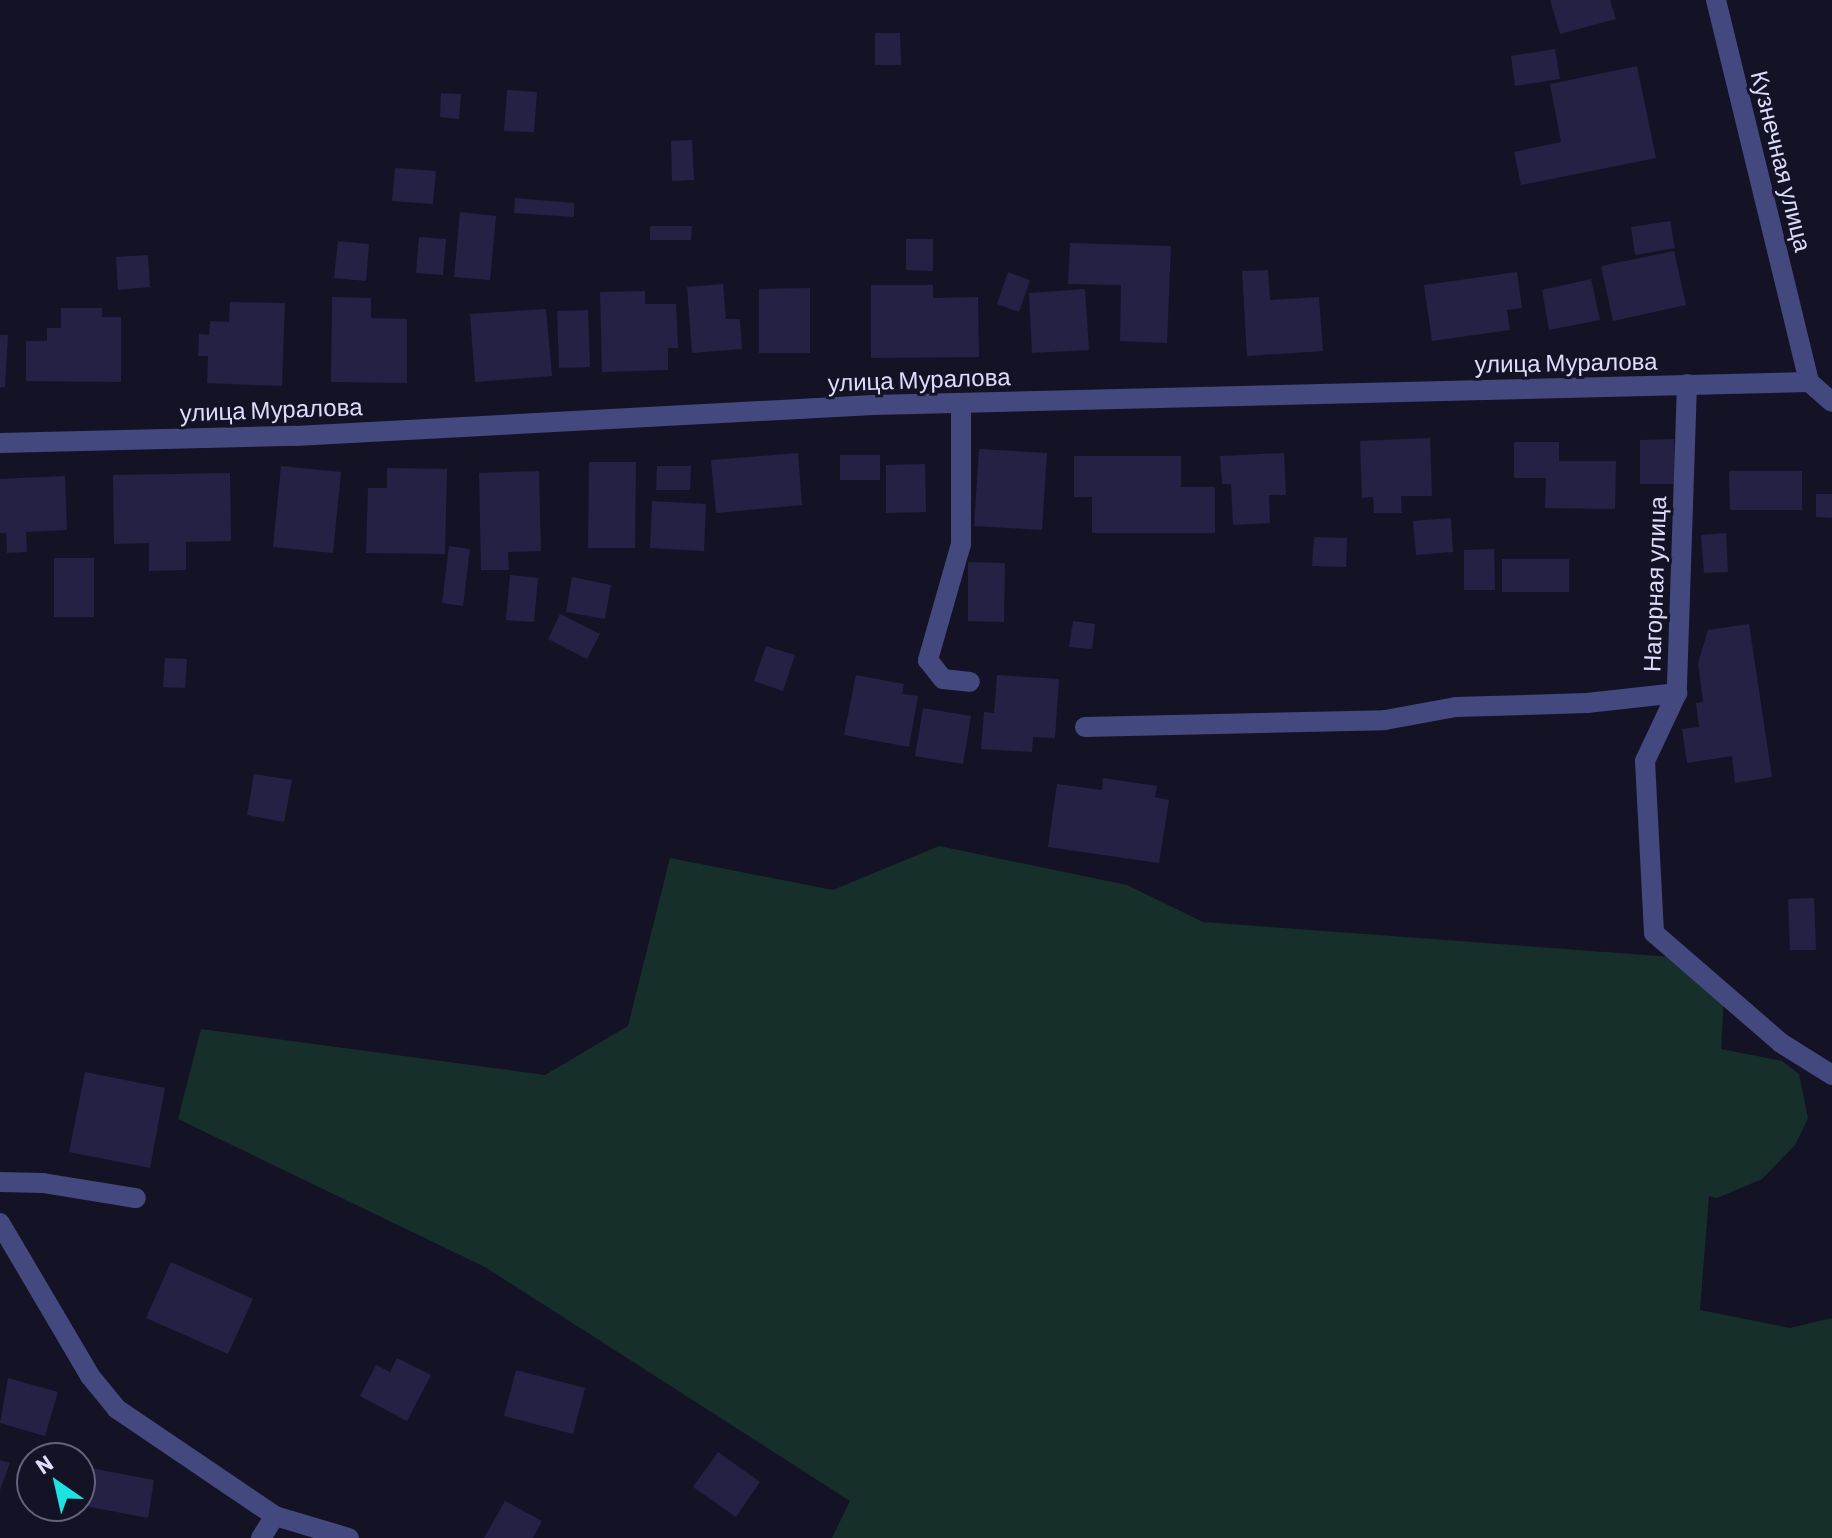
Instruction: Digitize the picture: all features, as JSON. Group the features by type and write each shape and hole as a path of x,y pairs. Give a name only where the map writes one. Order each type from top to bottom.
{"street":[{"name":"Кузнечная улица","path":"1716,0 1809,382"},
{"name":"улица Муралова","path":"0,443 295,436 961,403 1809,382"},
{"path":"1809,382 1832,402"},
{"name":"Нагорная улица","path":"1687,384 1677,693 1645,761 1654,933 1781,1043 1832,1075"},
{"path":"961,403 961,544 928,660 943,679 970,682"},
{"path":"1085,727 1385,720 1456,707 1587,703 1677,693"},
{"path":"0,1182 43,1183 136,1198"},
{"path":"0,1223 90,1376 117,1409 275,1516 349,1538"},
{"path":"261,1538 275,1516"}],"green space":[{"path":"939,846 1127,885 1203,922 1672,957 1724,997 1721,1049 1782,1061 1799,1074 1808,1118 1795,1145 1762,1179 1717,1198 1709,1196 1700,1310 1790,1328 1832,1318 1832,1538 832,1538 850,1501 485,1267 178,1119 201,1029 545,1075 628,1026 670,858 833,890"}],"building":[{"path":"1550,0 1610,0 1616,19 1560,34"},
{"path":"875,33 900,33 901,65 875,65"},
{"path":"1555,49 1560,79 1515,86 1511,56"},
{"path":"1637,66 1656,158 1521,185 1514,152 1561,142 1550,84"},
{"path":"507,90 537,92 534,132 504,131"},
{"path":"441,93 461,94 459,119 440,117"},
{"path":"692,140 694,180 672,181 671,141"},
{"path":"395,168 436,171 433,204 392,201"},
{"path":"515,198 574,203 574,217 514,213"},
{"path":"460,212 496,216 490,280 454,277"},
{"path":"1670,221 1675,248 1635,255 1631,227"},
{"path":"650,226 692,226 691,240 650,240"},
{"path":"419,237 446,239 443,275 416,273"},
{"path":"906,239 933,239 933,271 906,270"},
{"path":"338,241 369,244 366,281 334,278"},
{"path":"1070,243 1171,246 1167,343 1120,341 1121,285 1068,284"},
{"path":"1674,251 1686,305 1613,321 1601,266"},
{"path":"148,255 150,287 118,290 116,257"},
{"path":"1268,270 1270,300 1319,297 1323,351 1247,356 1242,271"},
{"path":"1008,272 1030,280 1019,312 997,304"},
{"path":"1517,272 1522,308 1507,310 1510,330 1432,341 1424,285"},
{"path":"1591,279 1600,320 1549,330 1542,290"},
{"path":"723,284 726,319 740,319 742,349 692,353 687,287"},
{"path":"871,285 933,285 933,298 978,297 979,357 871,358"},
{"path":"810,288 810,353 759,353 759,289"},
{"path":"1085,289 1089,350 1032,353 1029,293"},
{"path":"645,291 645,304 676,304 678,348 668,348 668,370 602,372 600,292"},
{"path":"332,297 371,298 371,318 407,319 407,383 331,382"},
{"path":"230,302 285,303 282,386 207,383 208,356 198,356 199,334 209,335 210,321 229,322"},
{"path":"61,308 102,308 102,317 121,317 121,382 26,381 26,341 47,341 47,328 61,328"},
{"path":"546,309 552,376 475,382 470,314"},
{"path":"588,310 590,367 559,368 557,311"},
{"path":"0,335 8,335 5,387 0,387"},
{"path":"1430,438 1432,496 1401,496 1402,513 1374,513 1373,497 1362,498 1360,441"},
{"path":"1674,439 1675,484 1640,484 1640,440"},
{"path":"1514,442 1559,442 1559,461 1616,461 1615,509 1545,508 1546,478 1514,478"},
{"path":"979,449 1047,453 1042,530 974,526"},
{"path":"798,453 802,505 716,513 711,460"},
{"path":"1284,453 1286,495 1269,495 1270,523 1233,525 1231,484 1222,484 1220,456"},
{"path":"840,455 880,455 880,480 840,480"},
{"path":"1074,456 1181,456 1181,487 1215,487 1215,533 1092,533 1092,497 1074,497"},
{"path":"589,462 636,462 635,548 588,548"},
{"path":"925,464 926,512 886,513 886,465"},
{"path":"281,466 341,472 333,553 273,547"},
{"path":"657,466 691,466 690,490 656,490"},
{"path":"387,468 447,469 445,554 366,553 368,488 387,488"},
{"path":"539,471 541,551 508,552 509,570 481,570 479,473"},
{"path":"1729,471 1802,471 1802,510 1730,510"},
{"path":"230,473 231,541 186,542 186,570 149,571 149,543 114,544 113,475"},
{"path":"65,476 67,530 26,532 27,552 7,553 6,533 0,533 0,479"},
{"path":"1816,494 1832,494 1832,518 1816,517"},
{"path":"652,501 706,504 704,551 650,548"},
{"path":"1451,518 1453,552 1416,555 1413,521"},
{"path":"1726,533 1728,572 1704,573 1701,535"},
{"path":"1314,537 1347,538 1346,567 1312,566"},
{"path":"449,546 470,549 463,606 442,603"},
{"path":"1494,549 1495,590 1464,590 1464,550"},
{"path":"54,558 94,558 94,617 54,617"},
{"path":"1502,559 1569,559 1569,592 1502,592"},
{"path":"968,562 1005,563 1004,622 968,621"},
{"path":"510,575 538,578 534,622 506,620"},
{"path":"572,577 611,585 605,619 566,612"},
{"path":"560,614 600,634 587,659 548,639"},
{"path":"1073,621 1095,624 1092,649 1069,647"},
{"path":"1749,624 1772,777 1735,783 1732,756 1687,763 1682,729 1699,727 1696,703 1703,702 1698,663 1708,630"},
{"path":"766,646 795,655 783,691 754,681"},
{"path":"165,658 187,659 185,688 163,687"},
{"path":"856,675 904,684 902,694 918,696 909,747 844,735"},
{"path":"997,675 1059,679 1055,738 1033,737 1032,752 981,749 984,712 994,713"},
{"path":"923,708 971,716 963,764 915,756"},
{"path":"254,774 292,780 284,822 247,815"},
{"path":"1103,778 1157,786 1155,797 1169,800 1159,863 1048,847 1057,784 1102,790"},
{"path":"1814,898 1816,950 1790,950 1788,899"},
{"path":"85,1072 165,1088 150,1168 69,1152"},
{"path":"171,1262 253,1299 228,1354 146,1318"},
{"path":"397,1358 431,1375 407,1421 360,1396 376,1365 390,1372"},
{"path":"516,1370 585,1388 573,1434 504,1416"},
{"path":"8,1378 58,1392 45,1436 0,1423"},
{"path":"718,1452 760,1482 736,1517 693,1487"},
{"path":"0,1460 10,1463 0,1490"},
{"path":"96,1469 154,1480 148,1518 96,1508"},
{"path":"505,1501 542,1521 533,1538 484,1538"}]}
